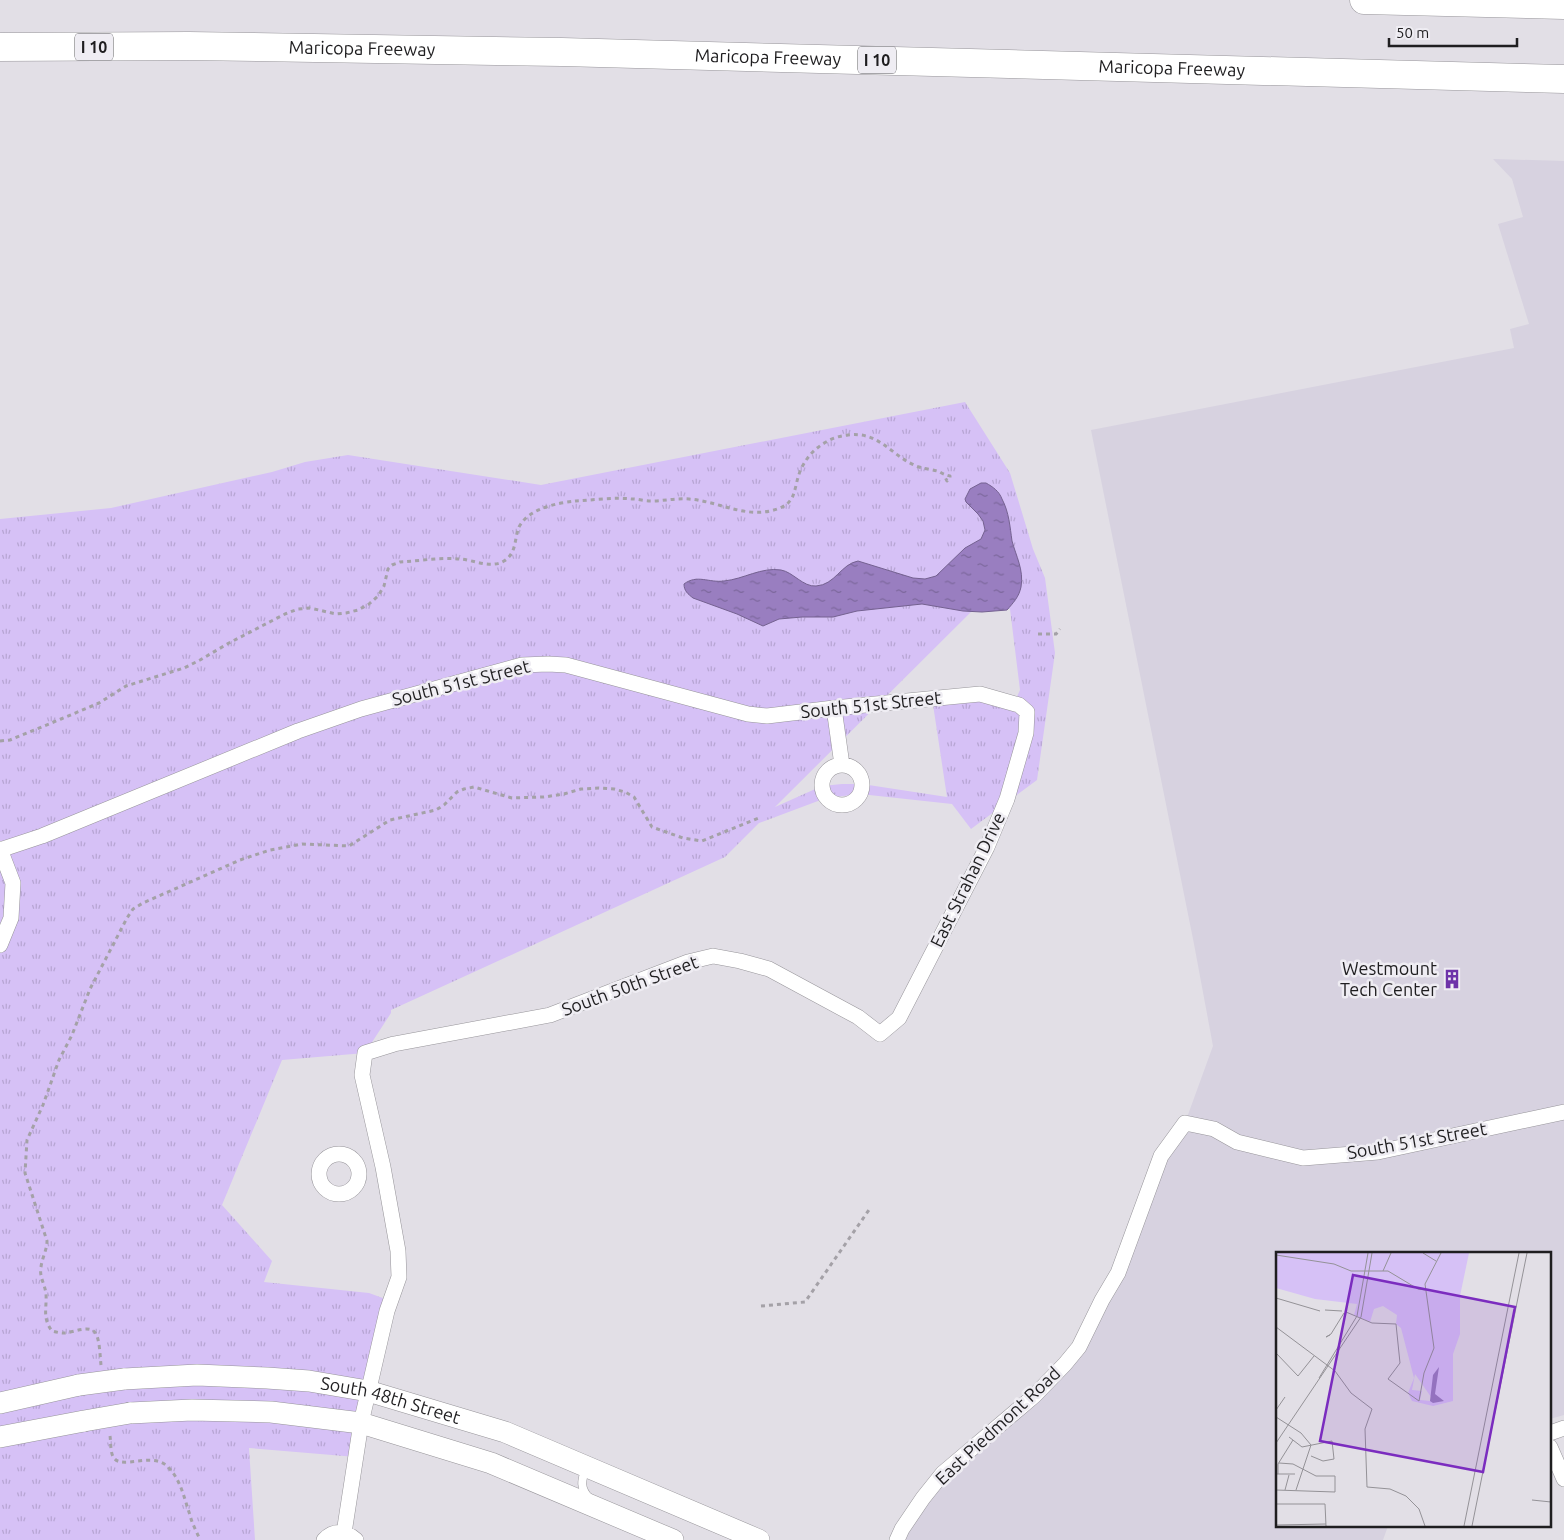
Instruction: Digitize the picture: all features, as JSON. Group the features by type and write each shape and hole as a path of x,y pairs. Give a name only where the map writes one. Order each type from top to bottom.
{"highway":[{"path":"1364,0 1564,5"},
{"name":"Maricopa Freeway","path":"0,47 189,46 562,52 1564,79"}],"main road":[{"name":"South 48th Street","path":"0,1403 80,1385 124,1379 197,1375 309,1381 368,1391 505,1432 759,1540"},
{"name":"South 48th Street","path":"0,1437 130,1413 192,1410 271,1412 361,1423 491,1463 673,1540"}],"street":[{"name":"South 51st Street","path":"0,850 42,836 298,731 361,708 522,665 566,665 748,714 767,716 980,694 1019,705 1027,712"},
{"path":"834,708 842,765"},
{"name":"East Strahan Drive","path":"880,1034 899,1018 987,847 1007,799 1026,733 1027,712"},
{"path":"0,850 13,883 11,918 0,945"},
{"name":"South 50th Street","path":"383,1167 362,1075 365,1053 394,1044 550,1015 688,962 713,956 769,969 858,1017 880,1034"},
{"name":"South 51st Street","path":"1185,1123 1214,1129 1237,1142 1303,1158 1378,1152 1564,1112"},
{"name":"East Piedmont Road","path":"897,1540 902,1529 923,1498 943,1473 1034,1396 1065,1364 1078,1347 1118,1273 1161,1156 1185,1123"},
{"path":"324,1540 332,1534 350,1536 361,1423 387,1311 399,1276 398,1251 383,1167 359,1171"},
{"path":"1552,1432 1564,1428"},
{"path":"1552,1452 1564,1479"}],"lane":[{"path":"586,1466 582,1479 583,1492 598,1508"}],"path":[{"path":"0,741 10,740 99,703 126,686 184,668 285,614 298,609 310,608 336,614 358,610 378,596 384,586 388,569 400,562 460,559 498,564 511,555 523,521 546,507 576,501 679,499 703,501 758,513 770,511 781,508 789,502 794,495 801,470 808,457 817,447 829,440 857,434 879,441 915,466 944,475"},
{"path":"1038,634 1056,634 1060,630"},
{"path":"100,1354 97,1336 94,1331 88,1328 65,1333 58,1332 52,1330 45,1320 46,1293 40,1276 40,1268 47,1248 47,1241 25,1173 25,1148 59,1060 75,1028 90,989 120,930 133,909 159,895 240,860 270,850 302,844 349,846 390,820 425,814 436,810 457,792 474,787 512,798 544,797 581,789 614,789 634,797 652,827 692,840 702,841 761,817"},
{"path":"761,1306 805,1302 871,1207"},
{"path":"112,1446 113,1457 117,1461 159,1460 167,1466 183,1492 190,1517 200,1540"}],"shaded area":[{"path":"1493,159 1564,161 1564,1415 1552,1418 1552,1252 1276,1252 1276,1528 1387,1528 1383,1540 897,1540 923,1498 1079,1347 1161,1156 1185,1123 1213,1046 1091,430 1514,348 1510,329 1529,324 1498,224 1523,217 1512,179"}],"green space":[{"path":"965,402 1010,473 1033,549 1045,578 1055,653 1037,780 971,829 952,804 860,794 826,798 759,823 725,857 391,1010 391,1013 365,1053 282,1060 222,1205 272,1261 264,1282 369,1293 391,1301 356,1457 249,1448 255,1540 0,1540 0,519 111,508 272,472 305,462 348,455 541,485","holes":["1010,609 1020,690 1014,703 932,698 947,797 862,784 842,784 822,786 775,807 972,611"]}],"water":[{"path":"981,483 986,483 996,490 1004,504 1009,520 1012,541 1021,569 1022,581 1020,591 1016,600 1007,610 963,611 922,604 857,611 833,617 779,619 763,626 693,598 685,589 684,584 689,581 698,579 724,581 766,570 785,571 811,586 823,585 847,566 858,561 913,578 925,579 936,576 965,548 981,539 985,530 983,521 965,499 970,489"}],"place":[{"name":"Westmount Tech Center","path":"1452,979"}]}
